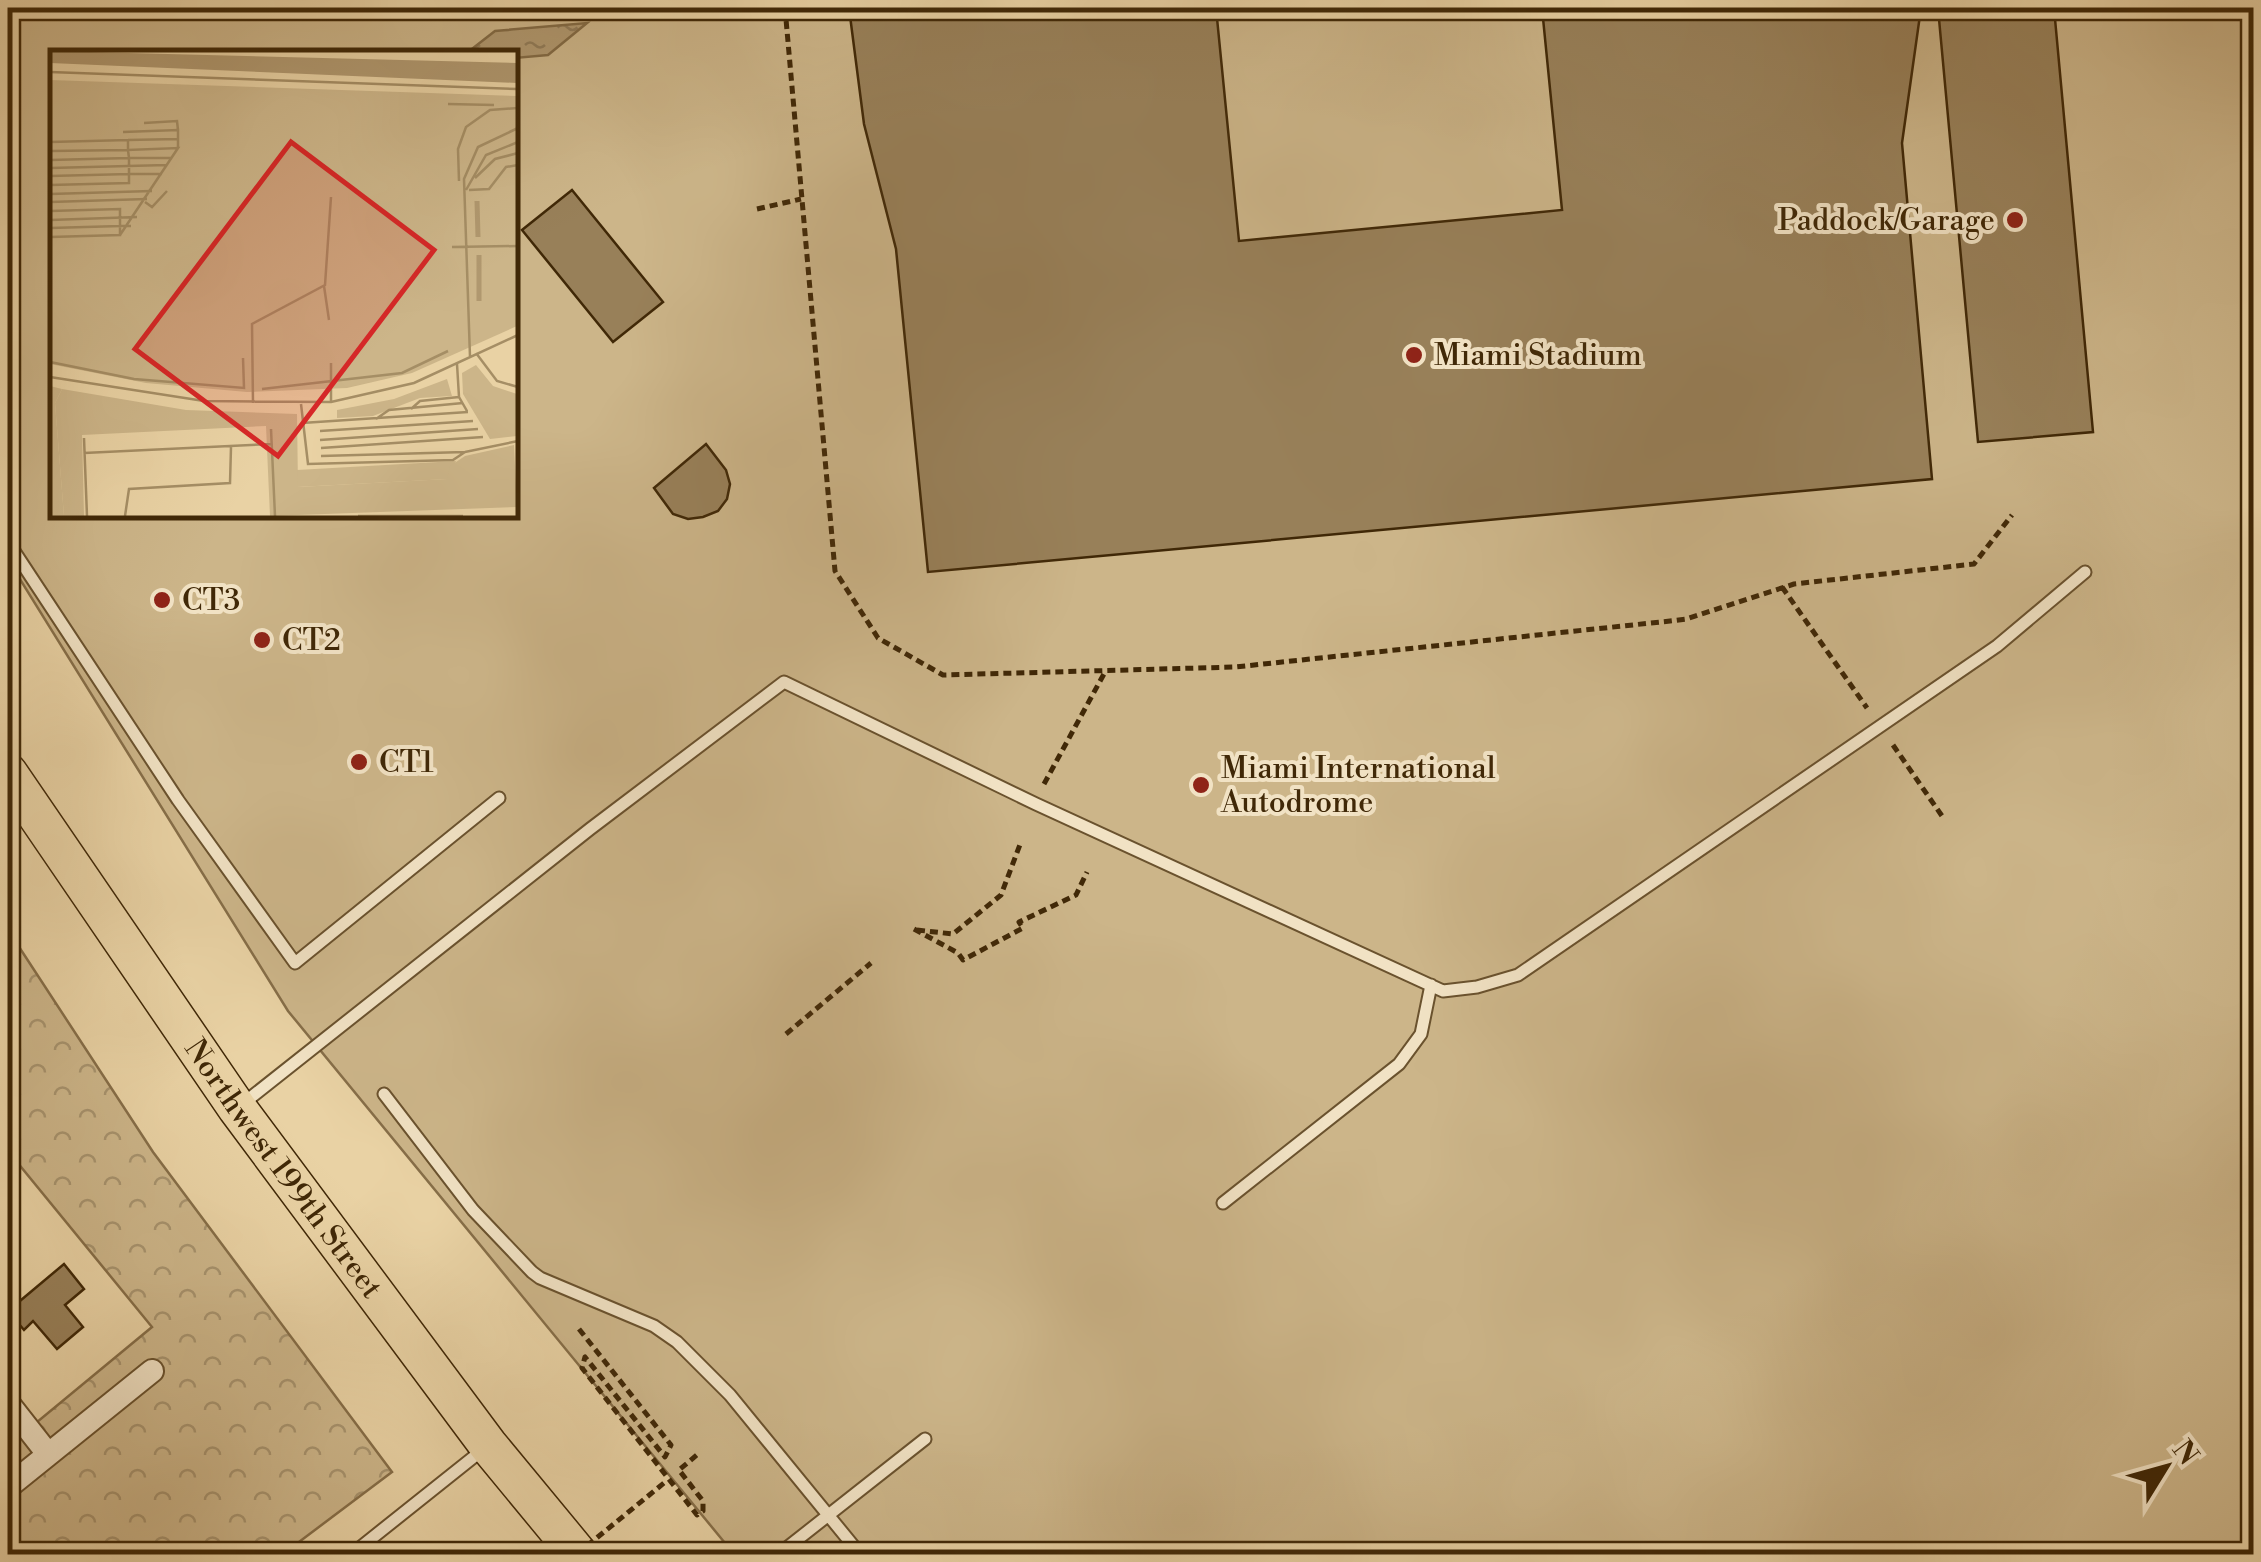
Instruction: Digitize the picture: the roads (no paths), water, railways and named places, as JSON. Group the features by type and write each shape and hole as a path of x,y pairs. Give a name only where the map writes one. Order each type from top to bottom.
{"main road":[{"name":"Northwest 199th Street","path":"8,773 236,1108 488,1445 577,1554"}],"street":[{"path":"8,1488 152,1372"},
{"path":"8,1404 48,1454"}],"lane":[{"path":"8,542 178,800 295,963 499,798"},
{"path":"236,1108 590,829 784,682 1036,804 1444,991 1477,987 1518,975 1996,646 2085,572"},
{"path":"1223,1203 1399,1064 1422,1034 1431,985"},
{"path":"384,1094 502,1244 540,1278 654,1326 678,1342 730,1396 860,1554"},
{"path":"779,1554 925,1439"},
{"path":"354,1554 488,1445"}],"water":[{"path":"587,23 548,55 518,58 518,50 471,50 495,31"}],"place":[{"name":"Paddock/Garage","path":"2015,220"},
{"name":"Miami Stadium","path":"1414,355"},
{"name":"CT3","path":"162,600"},
{"name":"CT2","path":"262,640"},
{"name":"CT1","path":"359,762"},
{"name":"Miami International Autodrome","path":"1201,785"}]}
